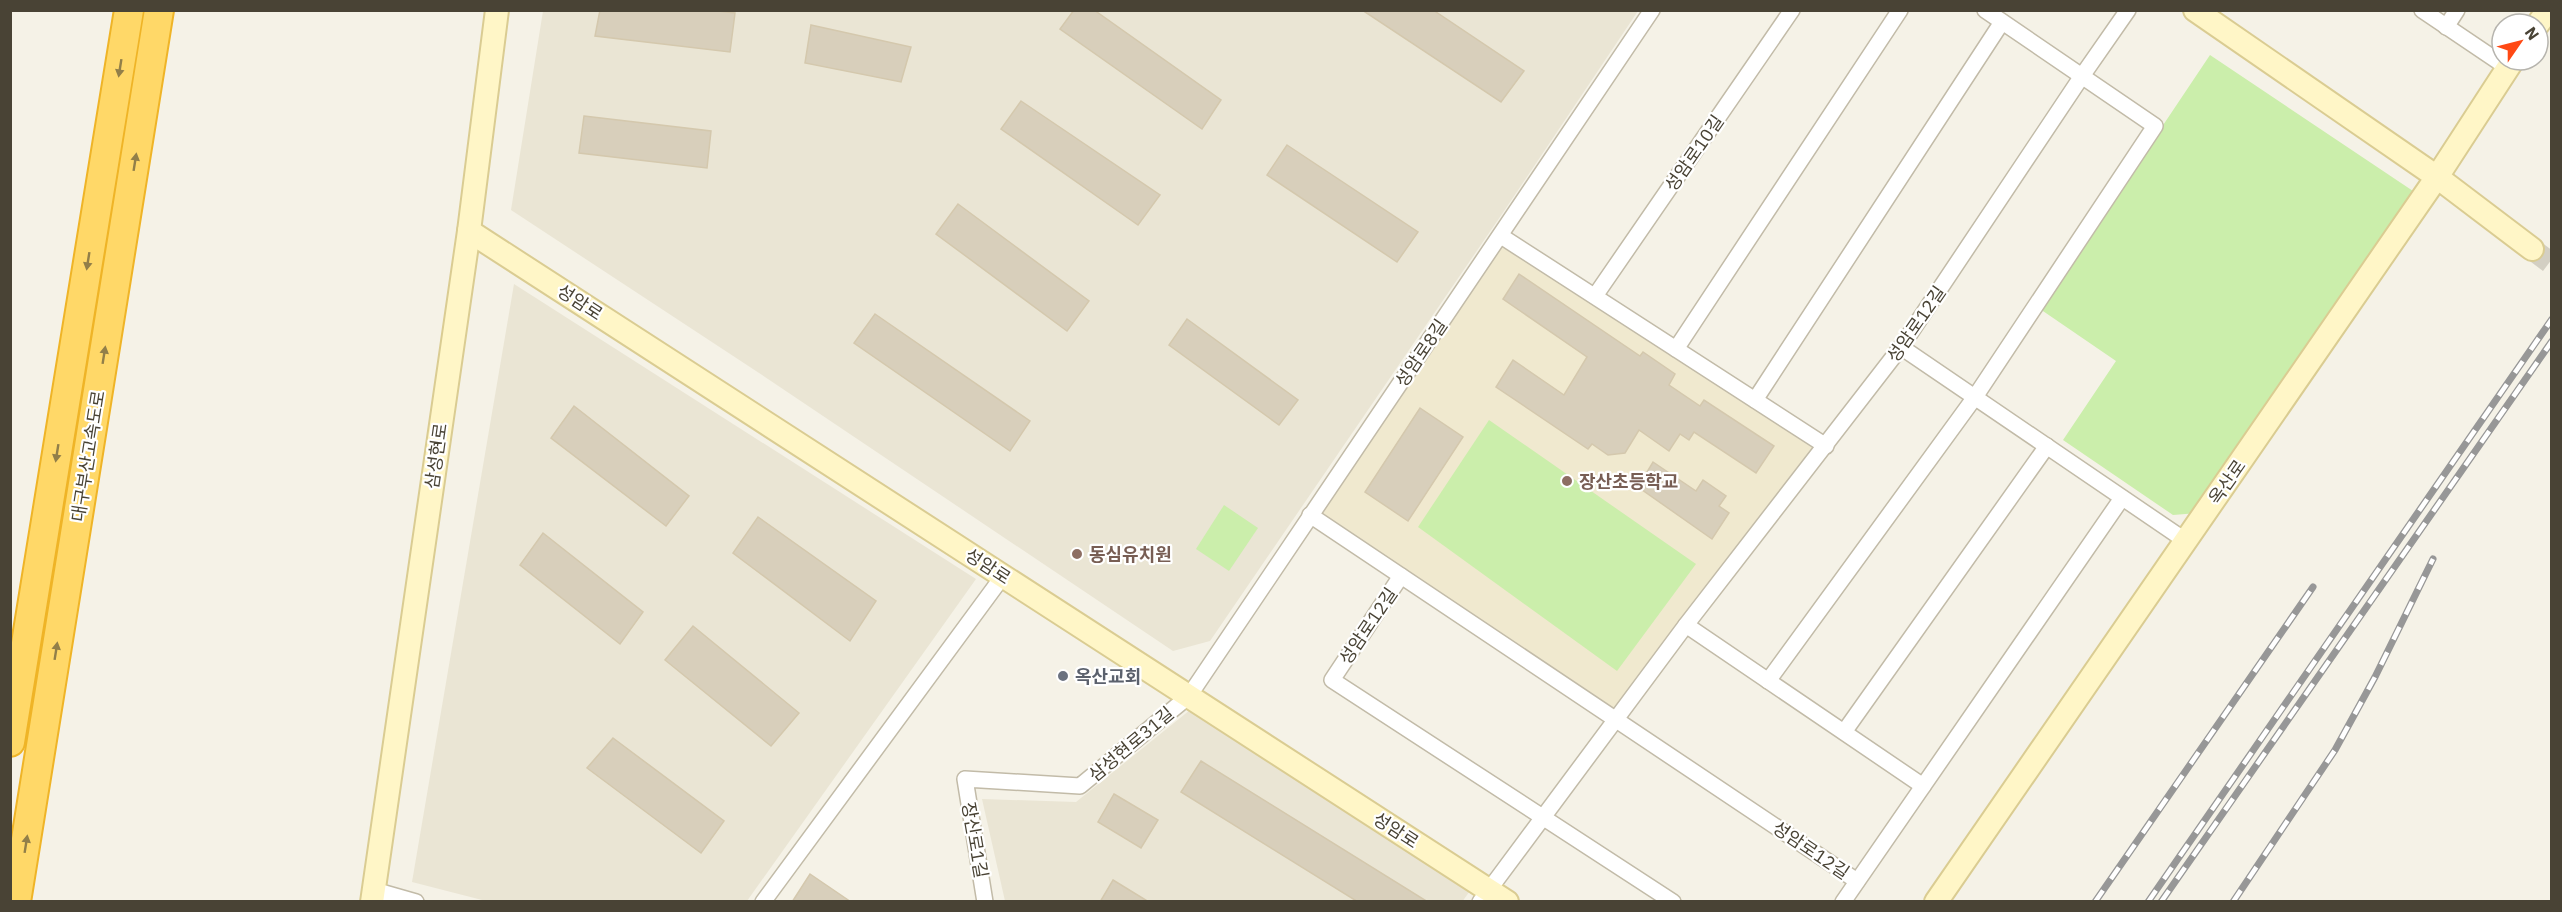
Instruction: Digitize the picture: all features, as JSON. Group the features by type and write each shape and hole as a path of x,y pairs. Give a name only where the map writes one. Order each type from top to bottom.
{"highway":[{"name":"대구부산고속도로","path":"10,742 129,10"},
{"name":"대구부산고속도로","path":"16,902 159,10"}],"street":[{"name":"삼성현로","path":"373,896 469,231 497,10"},
{"name":"성암로8길","path":"1189,696 1502,236 1652,10"},
{"name":"성암로10길","path":"1595,296 1792,10"},
{"path":"1676,349 1900,10"},
{"path":"1768,681 1975,398 2156,126 1985,10"},
{"name":"성암로12길","path":"1492,897 1542,817 1901,347 2128,10"},
{"path":"2195,10 2437,177 2532,249"},
{"path":"2422,10 2446,27 2490,52"},
{"path":"2446,27 2457,10"},
{"path":"1755,400 2002,22"},
{"name":"옥산로","path":"1936,902 2437,177 2506,72"},
{"name":"성암로","path":"469,231 1189,696 1492,897"},
{"path":"1502,236 1826,446"},
{"path":"1901,347 2186,541"},
{"path":"1844,732 2047,446"},
{"path":"1843,902 2122,498"},
{"path":"1310,515 1401,576"},
{"path":"763,902 1003,576"},
{"name":"성암로12길","path":"1673,902 1332,680 1401,576 1857,881"},
{"path":"1686,626 1923,786"},
{"name":"삼성현로31길","path":"964,779 1080,786 1189,696"},
{"name":"장산로1길","path":"964,779 985,902"},
{"path":"373,896 416,902"}],"shaded area":[{"path":"543,11 1638,11 1210,641 1173,651 756,371 511,210"},
{"name":"장산초등학교","path":"1501,236 1826,446 1615,719 1310,515"},
{"path":"514,284 976,579 747,901 486,901 412,882"},
{"path":"1190,710 1472,888 1462,902 1005,901 982,799 1076,802"}],"green space":[{"path":"2210,55 2413,191 2198,513 2173,515 2063,440 2116,361 2040,309"},
{"path":"1489,420 1696,564 1617,671 1418,527"},
{"path":"1224,505 1258,528 1229,571 1196,549"}],"building":[{"path":"600,10 710,10 735,13 730,52 595,36"},
{"path":"1074,10 1094,10 1221,100 1202,129 1060,29"},
{"path":"1362,10 1433,10 1524,71 1501,102"},
{"path":"811,25 911,47 901,82 805,63"},
{"path":"1021,101 1160,195 1138,225 1001,129"},
{"path":"584,116 711,131 707,168 579,153"},
{"path":"1287,145 1418,232 1397,262 1267,175"},
{"path":"958,204 1089,301 1067,331 936,234"},
{"path":"1519,274 1640,356 1643,352 1675,374 1669,385 1700,406 1704,400 1774,446 1756,473 1694,432 1689,440 1680,434 1669,451 1639,430 1625,453 1608,455 1592,444 1588,449 1496,387 1513,360 1564,395 1587,357 1503,299"},
{"path":"875,314 1030,421 1010,451 854,343"},
{"path":"1187,319 1298,400 1279,425 1169,345"},
{"path":"574,406 689,496 666,526 551,438"},
{"path":"1420,408 1463,437 1408,521 1365,492"},
{"path":"1653,462 1696,491 1703,480 1726,496 1719,506 1729,513 1712,539 1638,487"},
{"path":"758,517 876,601 850,641 733,553"},
{"path":"543,533 643,612 620,644 520,565"},
{"path":"693,626 799,713 771,746 665,660"},
{"path":"613,738 724,821 701,853 587,768"},
{"path":"1201,761 1428,902 1358,902 1181,792"},
{"path":"1114,794 1158,820 1141,848 1098,822"},
{"path":"810,874 851,902 792,902"},
{"path":"1113,880 1149,902 1100,902"}],"tunnel":[{"path":"2532,249 2552,264"}],"railway":[{"path":"2148,902 2552,319"},
{"path":"2161,902 2552,341"},
{"path":"2233,902 2335,750 2375,677 2433,559"},
{"path":"2095,902 2313,587"}],"place":[{"name":"장산초등학교","path":"1567,481"},
{"name":"동심유치원","path":"1077,554"},
{"name":"옥산교회","path":"1063,676"}]}
